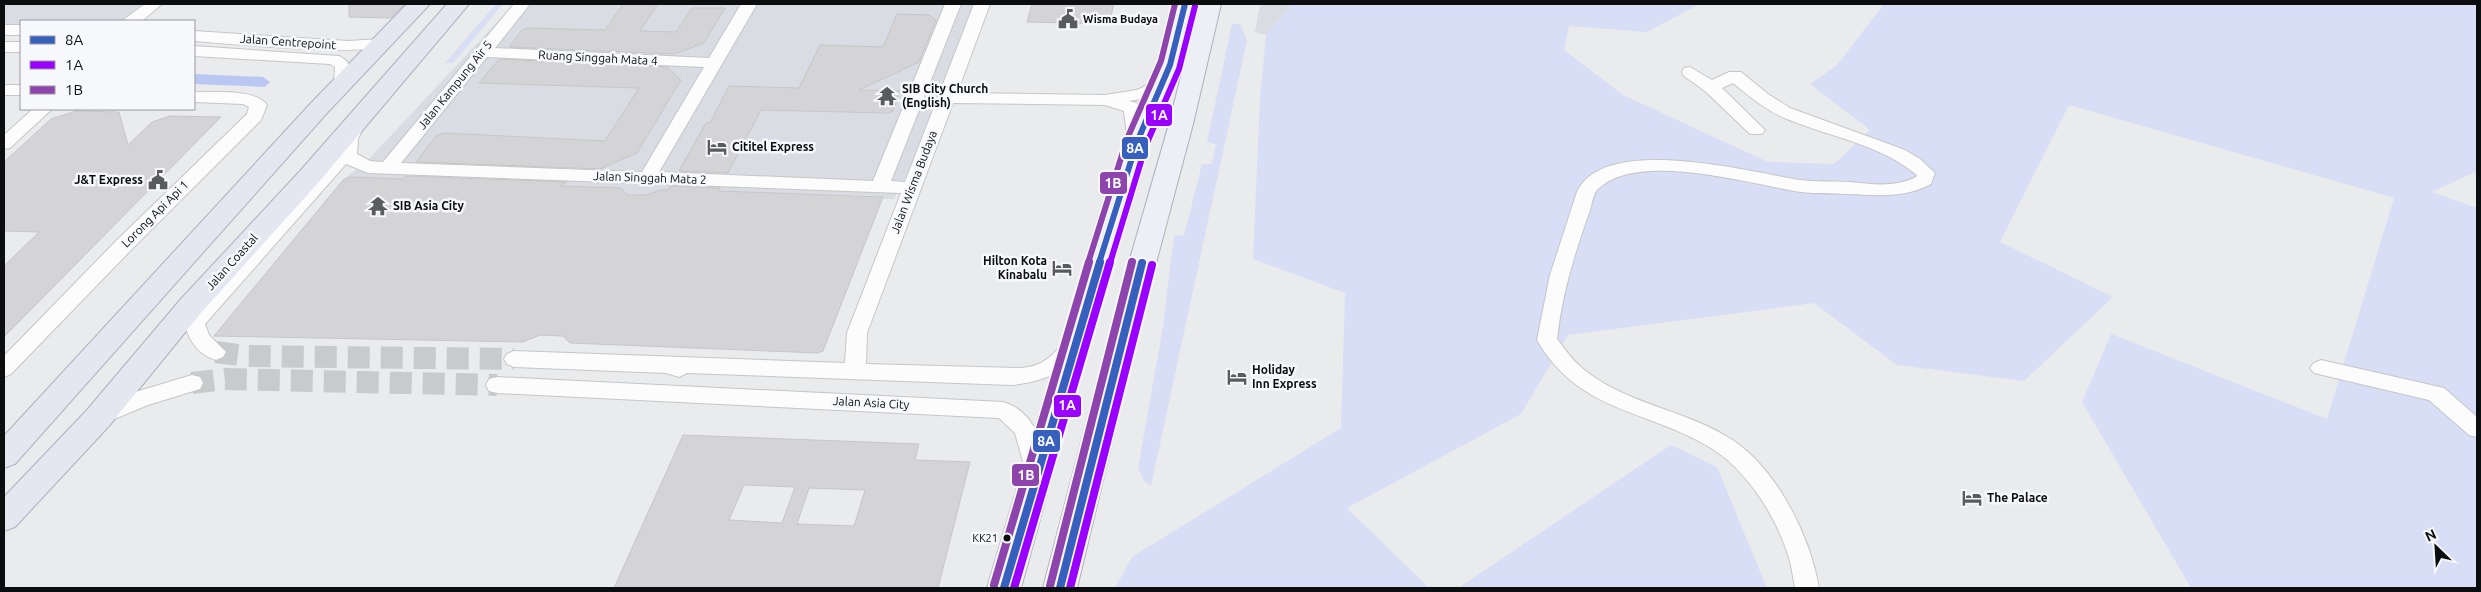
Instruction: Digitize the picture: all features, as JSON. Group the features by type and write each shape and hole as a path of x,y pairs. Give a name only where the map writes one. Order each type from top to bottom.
{"highway":[{"path":"4,456 342,85 419,4"},
{"name":"Jalan Coastal","path":"4,518 192,315 360,116 458,4"},
{"path":"4,536 52,478 76,442"}],"main road":[{"path":"1004,588 1037,480 1074,345 1137,142 1160,84 1170,65 1185,4"},
{"path":"1060,588 1210,4"}],"street":[{"path":"132,20 142,15 154,4"},
{"name":"Jalan Kampung Air 5","path":"388,167 522,4"},
{"path":"647,178 749,4"},
{"path":"880,187 953,4"},
{"name":"Jalan Wisma Budaya","path":"855,371 857,333 982,4"},
{"path":"4,30 20,30"},
{"path":"195,58 237,49 240,43 198,36"},
{"name":"Jalan Centrepoint","path":"198,36 348,46 381,44"},
{"path":"4,47 20,47"},
{"name":"Jalan Centrepoint","path":"195,51 333,59 343,64 345,68 342,85"},
{"name":"Ruang Singgah Mata 4","path":"482,52 714,63"},
{"path":"1690,72 1711,87 1756,130"},
{"path":"1711,87 1735,76 1771,104 1791,115 1905,157 1926,173 1924,180 1914,187 1890,191 1803,186 1745,175 1657,164 1631,166 1608,173 1589,187 1550,305 1546,340 1574,374 1611,397 1720,443 1744,463 1762,483 1785,520 1801,559 1807,588"},
{"path":"946,98 1105,100 1142,94 1160,84"},
{"path":"4,90 20,90"},
{"name":"Lorong Api Api 1","path":"4,368 122,246 255,116 258,105 247,100 195,97"},
{"path":"1105,100 1131,107 1134,115 1137,142"},
{"path":"4,144 42,110"},
{"path":"26,124 36,122 50,110"},
{"path":"216,352 204,344 192,315 348,152 349,139 360,116"},
{"name":"Jalan Singgah Mata 2","path":"348,152 354,162 368,167 912,188"},
{"name":"Jalan Wisma Budaya","path":"817,370 839,355 857,333"},
{"path":"514,359 1011,377 1023,376 1055,366 1074,345"},
{"path":"564,388 553,382 551,378 553,372 562,364 580,362"},
{"path":"657,393 677,385 684,373 667,365"},
{"path":"2321,368 2436,394 2477,429"},
{"path":"958,408 974,399 978,391 975,383 967,375"},
{"path":"1011,377 999,386 996,402 1003,410 1016,417 1027,430 1037,480"},
{"path":"98,418 140,399 192,383"},
{"name":"Jalan Asia City","path":"496,385 1003,410"}],"shaded area":[{"path":"4,4 143,4 121,20 20,20 20,25 4,24"},
{"path":"496,4 503,4 453,63 445,63"},
{"path":"514,4 975,4 921,150 894,199 882,199 880,196 660,190 647,195 627,195 620,188 351,177 343,180 369,159"},
{"path":"1260,4 1293,4 1266,35 1255,32"},
{"path":"1293,4 1700,4 1647,32 1569,26 1564,50 1623,95 1768,162 1834,164 1870,130 1810,84 1837,65 1884,4 2477,4 2477,171 2432,192 2477,208 2477,588 2191,588 2082,402 2111,334 2327,419 2394,198 2069,105 2000,242 2113,297 2024,381 1897,365 1814,303 1568,335 1521,414 1347,508 1429,588 1115,588 1132,557 1341,428 1345,293 1253,259 1260,99 1266,35"},
{"path":"1232,24 1240,24 1247,40 1151,486 1144,481 1138,468 1163,327 1174,235 1184,236 1202,164 1212,164 1216,144 1207,142"},
{"path":"1183,69 1189,69 1118,326 1051,588 1043,588 1110,326"},
{"path":"1671,445 1717,467 1767,588 1458,588"}],"water":[{"path":"195,74 263,77 270,82 265,87 195,84"}],"building":[{"path":"349,4 405,4 391,18 349,17"},
{"path":"623,4 658,4 640,31 676,32 692,8 725,8 704,43 674,54 509,47 522,30 527,28 605,30"},
{"name":"Wisma Budaya","path":"1032,4 1114,4 1109,24 1027,22"},
{"path":"897,14 929,15 936,20 919,62 859,90 900,91 893,111 888,113 761,110 728,173 679,171 706,123 710,123 729,86 799,88 820,45 883,47"},
{"path":"499,59 667,67 681,80 637,153 600,169 416,162 436,136 443,133 605,141 639,88 479,83"},
{"path":"76,111 119,112 128,145 152,122 170,116 221,117 4,337 4,266 39,232 4,231 4,162 51,119"},
{"path":"405,176 567,182 560,186 621,188 627,195 647,195 660,190 668,190 670,186 720,188 719,191 883,197 823,351 818,353 570,343 563,336 540,335 523,342 214,336 343,180 351,177 403,179"},
{"path":"683,435 919,444 915,460 970,462 938,588 614,588","holes":["744,485 795,487 782,523 729,520","809,488 865,490 854,526 797,524"]}],"tunnel":[{"path":"216,352 246,356 514,359"},
{"path":"192,383 225,379 497,385"}],"transit line":[{"name":"1B","path":"994,585 1067,332 1127,139 1161,61 1175,4"},
{"name":"8A","path":"1004,588 1077,335 1137,142 1170,65 1185,4"},
{"name":"1A","path":"1014,588 1146,145 1179,69 1195,6"},
{"name":"1B","path":"1050,586 1132,261"},
{"name":"8A","path":"1060,588 1142,263"},
{"name":"1A","path":"1070,588 1152,265"}],"place":[{"name":"Wisma Budaya","path":"1068,19"},
{"name":"SIB City Church (English)","path":"887,96"},
{"name":"Cititel Express","path":"717,147"},
{"name":"J&T Express","path":"158,180"},
{"name":"SIB Asia City","path":"378,206"},
{"name":"Hilton Kota Kinabalu","path":"1062,268"},
{"name":"Holiday Inn Express","path":"1237,377"},
{"name":"The Palace","path":"1972,498"},
{"name":"KK21","path":"1007,538"}]}
